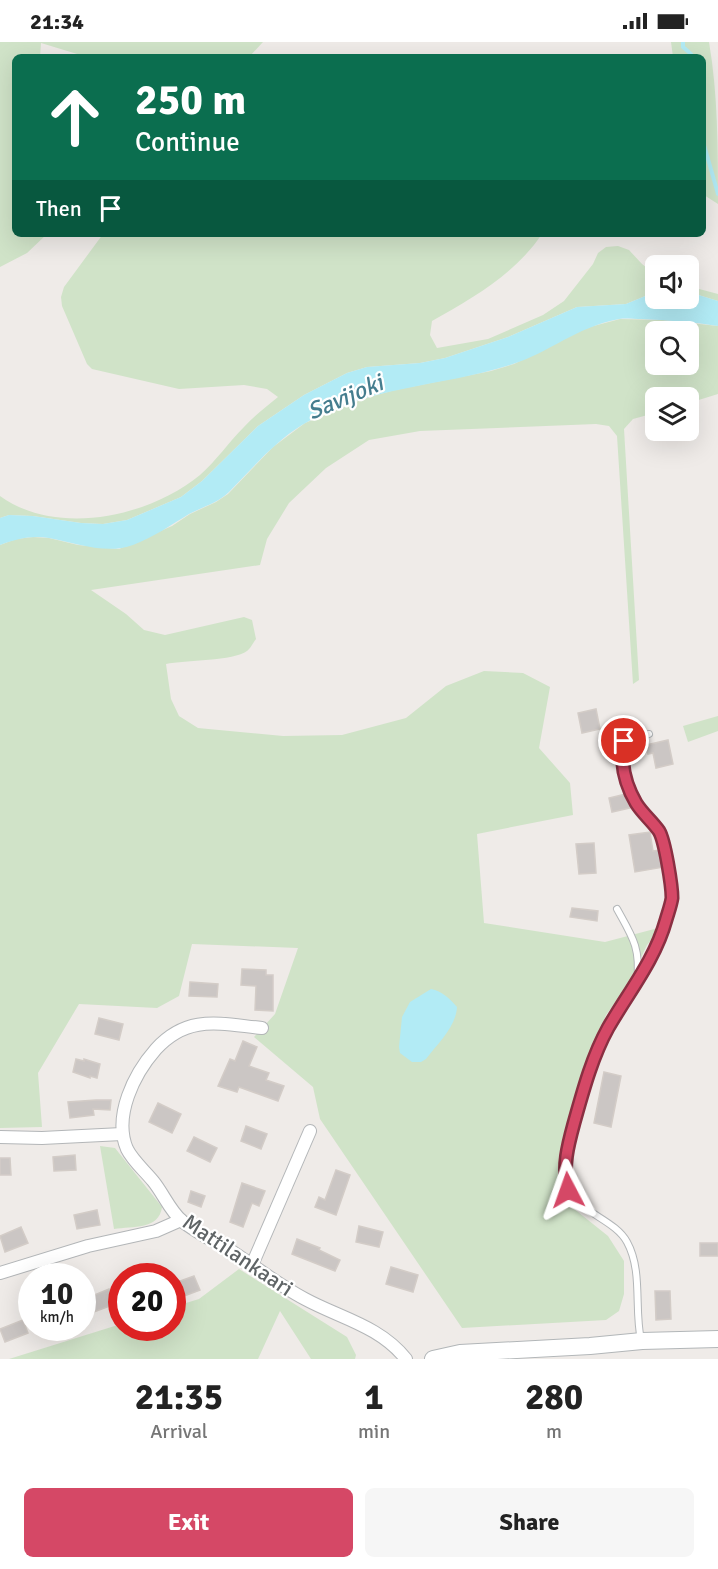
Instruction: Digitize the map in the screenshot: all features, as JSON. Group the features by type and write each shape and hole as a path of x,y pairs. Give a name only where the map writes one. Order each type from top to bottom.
{"street":[{"path":"0,1137 42,1138 122,1134 123,1114 143,1065 159,1047 178,1032 194,1024 210,1023 262,1028"},
{"path":"252,1265 310,1131"},
{"name":"Mattilankaari","path":"122,1134 128,1151 181,1220 291,1292 367,1326 390,1342 406,1359"},
{"path":"0,1273 88,1246 156,1231 181,1220"},
{"path":"433,1359 460,1353 590,1353 642,1341 718,1339"}],"lane":[{"path":"642,1341 639,1330 634,1260 628,1244 622,1234 576,1200 568,1190 565,1167 569,1141 583,1089 602,1041 637,984 666,922 672,898 660,833 636,802 623,770 624,741 648,734"},
{"path":"617,909 635,941 638,953 637,984"}],"green space":[{"path":"0,42 263,42 252,54 77,54 41,43 40,54 12,54 12,237 44,237 27,253 0,267"},
{"path":"671,42 709,42 716,102 718,204 706,196 706,54 673,54"},
{"path":"101,237 540,237 519,261 492,284 432,321 430,335 437,348 488,339 543,315 564,301 593,264 598,253 606,247 618,246 629,250 645,266 645,296 626,304 577,307 508,337 445,358 420,363 367,367 347,373 304,395 258,426 202,481 181,497 127,520 103,524 33,516 9,515 0,518 0,496 23,509 48,516 75,518 102,517 155,502 179,490 200,475 248,423 278,397 267,389 244,385 179,389 92,369 87,364 62,306 61,297 64,287"},
{"path":"699,289 718,294 718,301 699,295"},
{"path":"620,319 663,320 672,321 645,321 645,375 699,375 699,324 718,326 718,394 699,400 699,387 645,387 645,416 633,419 624,429 639,680 633,684 617,436 609,426 596,424 420,431 369,440 326,468 289,503 267,539 260,565 91,590 126,614 144,630 165,635 244,617 252,620 256,639 247,651 232,657 166,664 171,699 179,716 198,728 283,736 342,735 406,718 446,686 484,671 523,673 550,687 539,748 570,783 573,815 477,834 484,923 605,942 662,927 647,945 628,985 606,1015 565,1129 559,1173 568,1204 608,1236 624,1261 624,1294 619,1311 606,1320 462,1328 320,1119 313,1087 254,1037 275,1014 298,948 192,944 179,996 157,1008 79,1004 38,1073 42,1127 0,1128 0,545 16,539 33,537 119,549 172,526 228,494 273,447 305,423 366,398 514,364 586,328"},
{"path":"718,716 718,731 688,742 683,726"},
{"path":"100,1146 115,1148 162,1207 156,1220 144,1225 114,1229"},
{"path":"239,1269 347,1337 356,1355 355,1359 311,1359 280,1311 258,1359 9,1359 67,1341 96,1341 96,1332 108,1328 108,1341 186,1341 186,1303 199,1299"}],"water":[{"name":"Savijoki","path":"699,295 718,301 718,326 699,323 699,321 619,319 589,328 510,365 352,402 326,412 291,432 220,499 133,545 112,549 30,537 0,545 0,518 9,515 103,524 127,520 181,497 202,481 258,426 304,395 347,373 367,367 420,363 445,358 508,337 577,307 626,304 645,296 645,309 699,309"},
{"path":"431,989 442,993 452,1001 457,1007 456,1014 446,1035 426,1059 421,1062 412,1062 400,1053 402,1017 410,1002"}],"building":[{"path":"596,709 600,729 582,733 578,713"},
{"path":"668,740 673,764 656,768 653,753 648,754 646,745"},
{"path":"626,794 630,808 612,812 609,798"},
{"path":"650,832 653,851 660,850 664,867 635,872 629,835"},
{"path":"594,843 596,873 579,874 576,844"},
{"path":"572,908 598,911 597,921 570,917"},
{"path":"242,969 266,970 266,975 273,975 273,1011 255,1010 256,986 241,985"},
{"path":"190,982 218,984 217,997 189,996"},
{"path":"99,1018 123,1024 119,1040 95,1034"},
{"path":"243,1041 257,1047 249,1066 269,1073 266,1080 284,1086 278,1101 239,1087 237,1092 218,1086 230,1059 235,1061"},
{"path":"76,1059 100,1064 97,1078 73,1072"},
{"path":"604,1072 621,1076 611,1127 594,1123"},
{"path":"111,1100 110,1110 93,1109 94,1115 70,1118 68,1102"},
{"path":"158,1103 181,1114 172,1133 149,1122"},
{"path":"246,1126 267,1134 261,1149 241,1141"},
{"path":"194,1137 217,1148 210,1162 187,1151"},
{"path":"75,1155 76,1170 54,1171 53,1157"},
{"path":"0,1158 10,1158 11,1175 0,1175"},
{"path":"336,1170 350,1175 336,1215 315,1207 319,1197 325,1200"},
{"path":"242,1183 265,1191 259,1206 252,1203 243,1227 230,1222"},
{"path":"191,1191 205,1196 201,1207 188,1202"},
{"path":"97,1210 100,1225 77,1229 74,1215"},
{"path":"359,1226 383,1232 379,1247 356,1242"},
{"path":"21,1227 28,1243 5,1252 0,1236"},
{"path":"297,1239 320,1248 319,1250 340,1260 335,1271 292,1254"},
{"path":"700,1243 718,1243 718,1256 700,1256"},
{"path":"391,1267 418,1275 413,1292 386,1284"},
{"path":"194,1276 200,1290 186,1295 186,1279"},
{"path":"108,1289 108,1307 96,1311 96,1294"},
{"path":"655,1291 670,1291 671,1319 656,1320"},
{"path":"18,1322 18,1337 5,1342 0,1329"}],"waterway":[{"path":"683,42 683,47 691,54"},
{"path":"706,152 718,194"}],"route":[{"path":"568,1190 565,1167 569,1141 583,1089 607,1029 637,984 651,957 666,922 672,898 660,833 636,802 623,770 624,741"}]}
